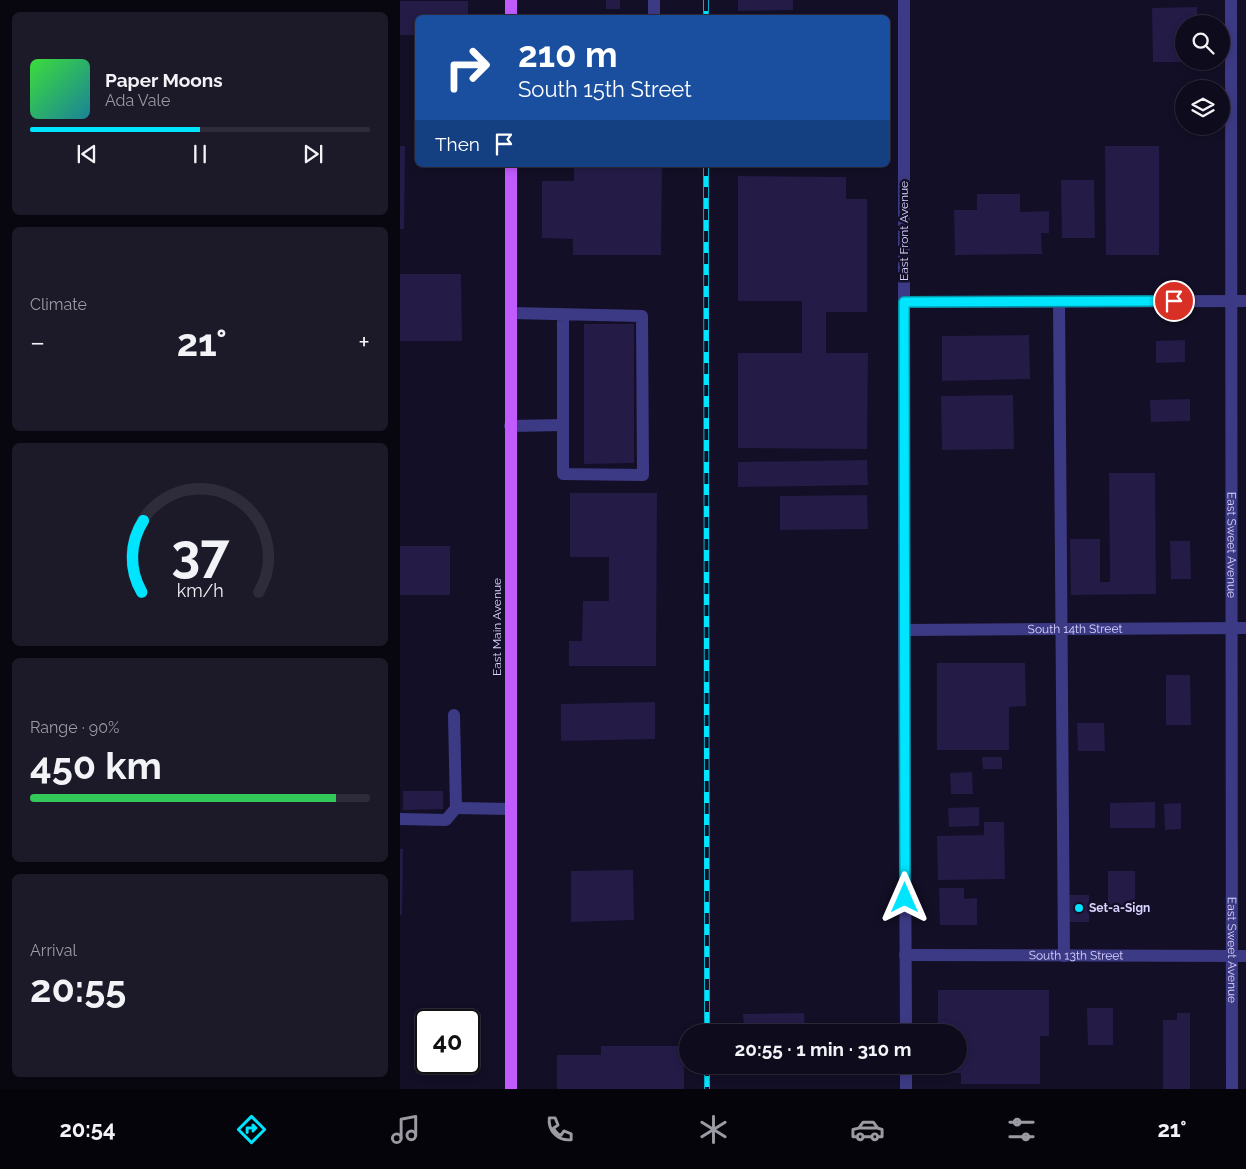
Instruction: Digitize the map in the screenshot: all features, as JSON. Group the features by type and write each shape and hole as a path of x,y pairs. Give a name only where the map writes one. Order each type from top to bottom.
{"main road":[{"path":"511,0 511,15"},
{"name":"East Main Avenue","path":"511,167 511,1089"}],"street":[{"path":"654,0 654,15"},
{"name":"East Front Avenue","path":"904,0 906,1024"},
{"name":"East Sweet Avenue","path":"1231,0 1232,1089"},
{"path":"904,302 1246,301"},
{"path":"1059,302 1064,956"},
{"path":"511,313 563,314 642,316 642,474 563,474 563,314"},
{"path":"510,426 563,425"},
{"name":"South 14th Street","path":"904,630 1246,628"},
{"path":"400,819 446,820 456,808 454,715"},
{"path":"456,808 511,809"},
{"name":"South 13th Street","path":"906,955 1246,956"},
{"path":"906,1074 906,1089"}],"building":[{"path":"606,0 620,0 620,9 606,9"},
{"path":"738,0 793,0 793,10 738,11"},
{"path":"400,1 468,1 468,15 415,15 415,35 400,35"},
{"path":"1197,7 1197,15 1175,15 1175,62 1153,62 1152,8"},
{"path":"400,146 405,146 404,229 400,229"},
{"path":"1105,146 1159,146 1159,255 1106,255"},
{"path":"574,167 662,167 661,255 573,255 573,239 542,238 542,181 574,181"},
{"path":"738,176 846,177 846,199 867,199 867,312 826,312 826,353 868,353 867,449 738,448 738,353 802,353 802,301 738,301"},
{"path":"1061,180 1094,180 1095,238 1062,238"},
{"path":"977,194 1020,194 1020,212 1049,211 1049,233 1041,233 1042,254 955,255 954,210 977,210"},
{"path":"400,274 461,274 462,341 400,341"},
{"path":"584,324 634,324 634,463 584,464"},
{"path":"1029,335 1030,379 942,381 942,336"},
{"path":"1185,340 1185,362 1156,363 1156,341"},
{"path":"1013,395 1014,449 942,450 941,396"},
{"path":"1190,399 1190,421 1151,422 1150,400"},
{"path":"867,460 868,485 738,487 738,462"},
{"path":"1109,473 1155,473 1156,594 1071,595 1070,539 1100,539 1100,582 1110,582"},
{"path":"570,493 657,493 656,666 569,666 569,641 582,641 583,601 609,601 609,557 570,557"},
{"path":"867,495 868,529 780,530 780,496"},
{"path":"1170,541 1190,541 1191,579 1171,579"},
{"path":"400,546 450,546 450,595 400,595"},
{"path":"937,663 1025,663 1026,706 1009,707 1009,750 937,750"},
{"path":"1166,675 1190,675 1191,725 1166,725"},
{"path":"655,702 655,739 561,741 561,704"},
{"path":"1077,723 1104,723 1105,751 1078,751"},
{"path":"982,757 1002,757 1002,769 983,769"},
{"path":"972,772 973,794 951,794 950,773"},
{"path":"403,791 443,791 443,809 403,810"},
{"path":"1155,802 1155,828 1110,828 1110,803"},
{"path":"1181,803 1181,829 1165,830 1164,804"},
{"path":"979,807 979,826 949,827 948,808"},
{"path":"984,822 1004,822 1005,879 938,880 937,836 984,835"},
{"path":"400,849 403,849 402,915 400,915"},
{"path":"633,870 634,920 571,922 571,871"},
{"path":"1108,871 1135,871 1135,910 1108,910"},
{"path":"939,888 964,888 964,899 977,898 977,925 940,925"},
{"name":"Set-a-Sign","path":"1068,895 1089,895 1089,922 1069,922"},
{"path":"938,990 1049,990 1049,1036 1040,1036 1040,1084 961,1084 961,1074 967,1074 967,1024 938,1024"},
{"path":"1087,1008 1113,1008 1113,1045 1088,1045"},
{"path":"804,1013 805,1024 744,1024 743,1014"},
{"path":"1177,1013 1190,1013 1190,1089 1163,1089 1163,1020 1177,1020"},
{"path":"601,1046 679,1046 679,1074 684,1074 684,1089 557,1089 557,1055 601,1055"}],"railway":[{"path":"706,0 706,15"},
{"path":"706,167 707,1024"},
{"path":"707,1074 707,1089"}],"place":[{"name":"Set-a-Sign","path":"1079,908"}],"route":[{"path":"905,898 904,302 1174,301"}]}
